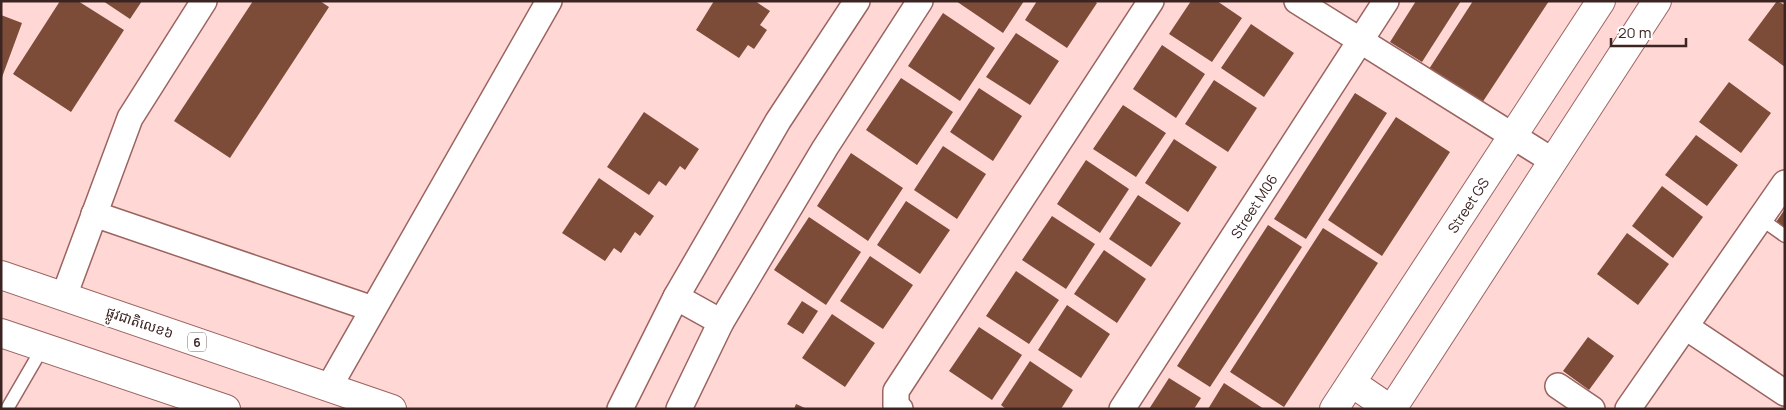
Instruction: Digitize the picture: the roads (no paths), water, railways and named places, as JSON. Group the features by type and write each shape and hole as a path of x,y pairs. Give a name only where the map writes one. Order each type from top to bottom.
{"main road":[{"name":"Street GS","path":"1334,409 1601,1"},
{"path":"1352,383 1391,409 1657,1"},
{"name":"ផ្លូវជាតិលេខ៦","path":"1,275 392,409"},
{"path":"1,333 226,409"}],"street":[{"path":"64,296 130,118 204,1"},
{"path":"329,387 549,1"},
{"path":"620,409 676,297 778,121 856,1"},
{"path":"679,409 721,322 825,148 920,1"},
{"path":"900,409 896,406 896,391 1151,1"},
{"path":"1297,1 1553,161"},
{"name":"Street M06","path":"1122,409 1386,1"},
{"path":"1628,409 1762,219 1785,183"},
{"path":"94,214 373,309"},
{"path":"676,297 721,322"},
{"path":"1686,327 1785,393"},
{"path":"1558,386 1592,409"}],"lane":[{"path":"1762,219 1785,236"},
{"path":"7,409 43,347"}]}
